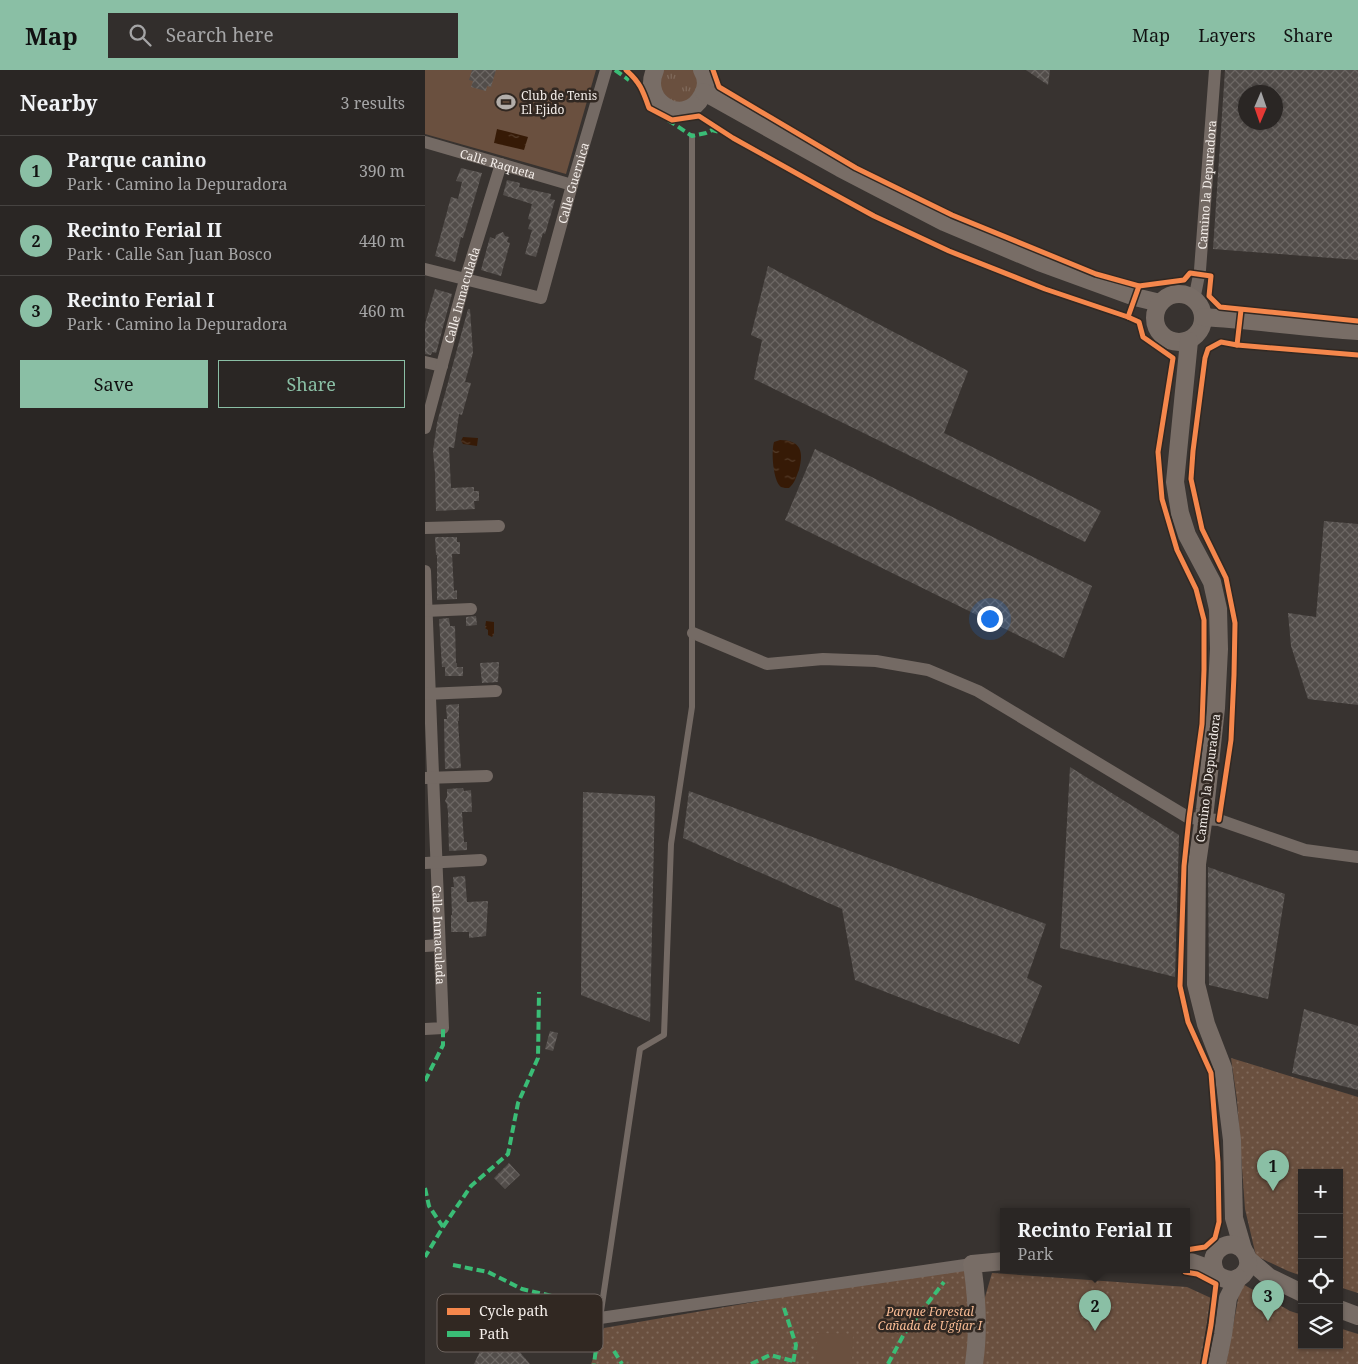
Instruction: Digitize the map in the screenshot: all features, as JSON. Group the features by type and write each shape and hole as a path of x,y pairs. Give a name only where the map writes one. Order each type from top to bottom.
{"street":[{"name":"Calle Guernica","path":"465,280 541,298 571,185 606,70"},
{"path":"650,72 653,95 659,102 666,108 684,110 700,100 704,92 706,84 705,75 702,70"},
{"name":"Camino la Depuradora","path":"1195,300 1200,270 1215,70"},
{"path":"704,92 840,168 944,222 1039,262 1135,297 1160,303"},
{"name":"Calle Raqueta","path":"425,142 571,185"},
{"name":"Calle Inmaculada","path":"425,428 465,280 501,164"},
{"path":"425,270 465,280"},
{"path":"1176,294 1186,295 1195,300 1199,304 1203,317 1198,334 1189,341 1178,343 1168,340 1159,333 1155,324 1155,313 1160,303 1167,297 1176,294"},
{"path":"1203,317 1240,319 1358,332"},
{"name":"Camino la Depuradora","path":"1189,341 1175,482 1180,512 1187,535 1212,582 1218,609 1219,649 1216,708 1197,864 1196,984 1206,1024 1223,1068 1232,1140 1235,1269 1227,1298 1223,1335 1217,1364"},
{"path":"425,362 442,366"},
{"path":"425,528 499,526"},
{"name":"Calle Inmaculada","path":"425,571 430,863 439,945 443,1028 425,1029"},
{"path":"426,611 471,609"},
{"path":"693,633 767,664 832,659 876,661 928,670 978,691 1189,818 1219,820 1305,850 1358,857"},
{"path":"427,694 496,691"},
{"path":"429,778 487,776"},
{"path":"430,863 481,860"},
{"path":"425,946 439,945"},
{"name":"Camino la Depuradora","path":"1219,1249 1234,1218"},
{"path":"1190,1260 1232,1245 1235,1269"},
{"path":"1219,1249 1214,1256 1213,1268 1235,1269"},
{"path":"603,1318 1000,1261"},
{"path":"1190,1262 1269,1277 1298,1291"},
{"path":"972,1264 976,1292 976,1347 974,1364"},
{"path":"1343,1310 1358,1316"}],"lane":[{"path":"603,1298 640,1049 664,1035 671,844 692,707 692,136"}],"green space":[{"name":"Club de Tenis El Ejido","path":"425,70 596,70 566,174 425,134"},
{"path":"658,70 699,70 702,74 692,104 662,101"},
{"path":"1231,1058 1358,1097 1358,1293 1343,1288 1343,1169 1298,1169 1298,1275 1256,1256 1245,1209 1237,1100"},
{"name":"Parque Forestal Cañada de Ugíjar I","path":"972,1264 974,1364 591,1364 595,1352 603,1352 604,1328"},
{"path":"992,1273 1187,1287 1211,1298 1200,1364 983,1364 985,1297"},
{"path":"1241,1283 1298,1314 1298,1349 1343,1349 1343,1329 1358,1334 1358,1364 1226,1364"},
{"path":"817,1333 853,1334 852,1364 816,1364"}],"water":[{"path":"497,129 528,137 524,150 494,143"},
{"path":"463,437 478,438 477,446 463,444 461,441"},
{"path":"780,440 793,442 801,453 799,470 789,488 781,487 778,484 774,472 773,446 774,442"},
{"path":"486,621 494,622 494,634 492,637 488,635 488,630 485,628"}],"building":[{"path":"472,70 496,70 491,87 487,86 486,91 471,87 473,81 469,80"},
{"path":"1026,70 1050,70 1048,85"},
{"path":"1225,70 1358,70 1358,260 1213,249"},
{"path":"461,168 482,173 463,238 461,237 455,262 435,256 451,197 458,199 462,182 456,181"},
{"path":"507,180 520,183 519,187 551,194 550,199 555,200 536,257 525,254 532,230 528,229 531,220 528,219 532,204 503,195"},
{"path":"503,232 505,236 509,237 507,242 510,243 501,276 481,270 490,237 495,239 496,235"},
{"path":"768,266 968,371 944,433 1101,511 1085,542 754,379 762,340 751,335"},
{"path":"435,289 452,294 436,353 432,352 431,355 425,354 425,324"},
{"path":"468,309 470,309 473,353 465,382 471,383 462,415 459,414 454,448 449,447 451,488 474,487 474,491 479,491 479,501 474,501 475,509 436,511 433,451 437,423"},
{"path":"815,449 1092,586 1064,658 785,520"},
{"path":"1324,521 1358,524 1358,705 1308,699 1291,646 1288,613 1316,617"},
{"path":"435,537 457,537 457,542 460,542 460,554 452,554 454,591 457,590 457,599 437,600"},
{"path":"476,616 477,625 466,626 466,617"},
{"path":"449,618 450,626 455,626 456,663 457,667 463,667 463,676 445,676 445,667 442,667 439,619"},
{"path":"499,662 498,682 482,683 480,663"},
{"path":"459,704 458,721 461,768 445,769 444,719 447,719 446,705"},
{"path":"1070,767 1179,835 1175,977 1060,948"},
{"path":"463,788 464,791 471,790 472,812 462,812 464,842 467,842 467,850 449,851 448,812 445,801 447,789"},
{"path":"689,791 1046,924 1027,978 1042,986 1019,1044 855,980 842,909 683,838"},
{"path":"583,792 655,796 650,1022 581,995"},
{"path":"1208,867 1285,894 1268,999 1209,985"},
{"path":"465,876 467,902 488,901 486,936 469,938 469,932 451,932 451,887 454,887 453,877"},
{"path":"1304,1009 1358,1026 1358,1090 1292,1073"},
{"path":"550,1031 558,1033 553,1051 545,1049"},
{"path":"509,1163 520,1175 505,1189 494,1178"},
{"path":"480,1352 520,1352 530,1364 474,1364"}],"marked path":[{"path":"615,70 629,80"},
{"path":"668,120 692,136 712,130 719,132"},
{"path":"443,1227 471,1186 508,1154 518,1103 538,1058 539,992"},
{"path":"425,1081 443,1045 443,1028"},
{"path":"425,1188 429,1206 443,1227 425,1257"},
{"path":"453,1265 488,1272 522,1289 543,1294"},
{"path":"888,1364 904,1334 944,1282"},
{"path":"784,1308 796,1345 793,1364"},
{"path":"614,1351 622,1364"},
{"path":"594,1364 596,1352"},
{"path":"751,1364 770,1355 793,1361"}],"cycle path":[{"path":"626,70 641,87 649,108 672,120 699,116 733,138 874,216 949,251 1045,289 1128,317"},
{"path":"713,70 719,87 856,168 952,215 1096,274 1139,286 1184,280 1190,273 1211,276 1209,296 1220,307 1358,321"},
{"path":"1139,286 1128,317 1139,322 1143,337 1173,358 1158,452 1162,499 1177,550 1196,589 1204,620 1202,724 1184,866 1180,986 1188,1022 1211,1073 1218,1162 1219,1222 1215,1238 1205,1247 1190,1249"},
{"path":"1219,820 1231,740 1235,623 1226,578 1202,529 1191,479 1205,358 1208,349 1221,342 1237,345 1241,310"},
{"path":"1237,345 1358,355"},
{"path":"1190,1273 1197,1274 1216,1284 1204,1364"}],"place":[{"name":"Club de Tenis El Ejido","path":"506,102"},
{"name":"Parque canino","path":"1273,1191"},
{"name":"Recinto Ferial I","path":"1268,1321"},
{"name":"Recinto Ferial II","path":"1095,1331"}]}
